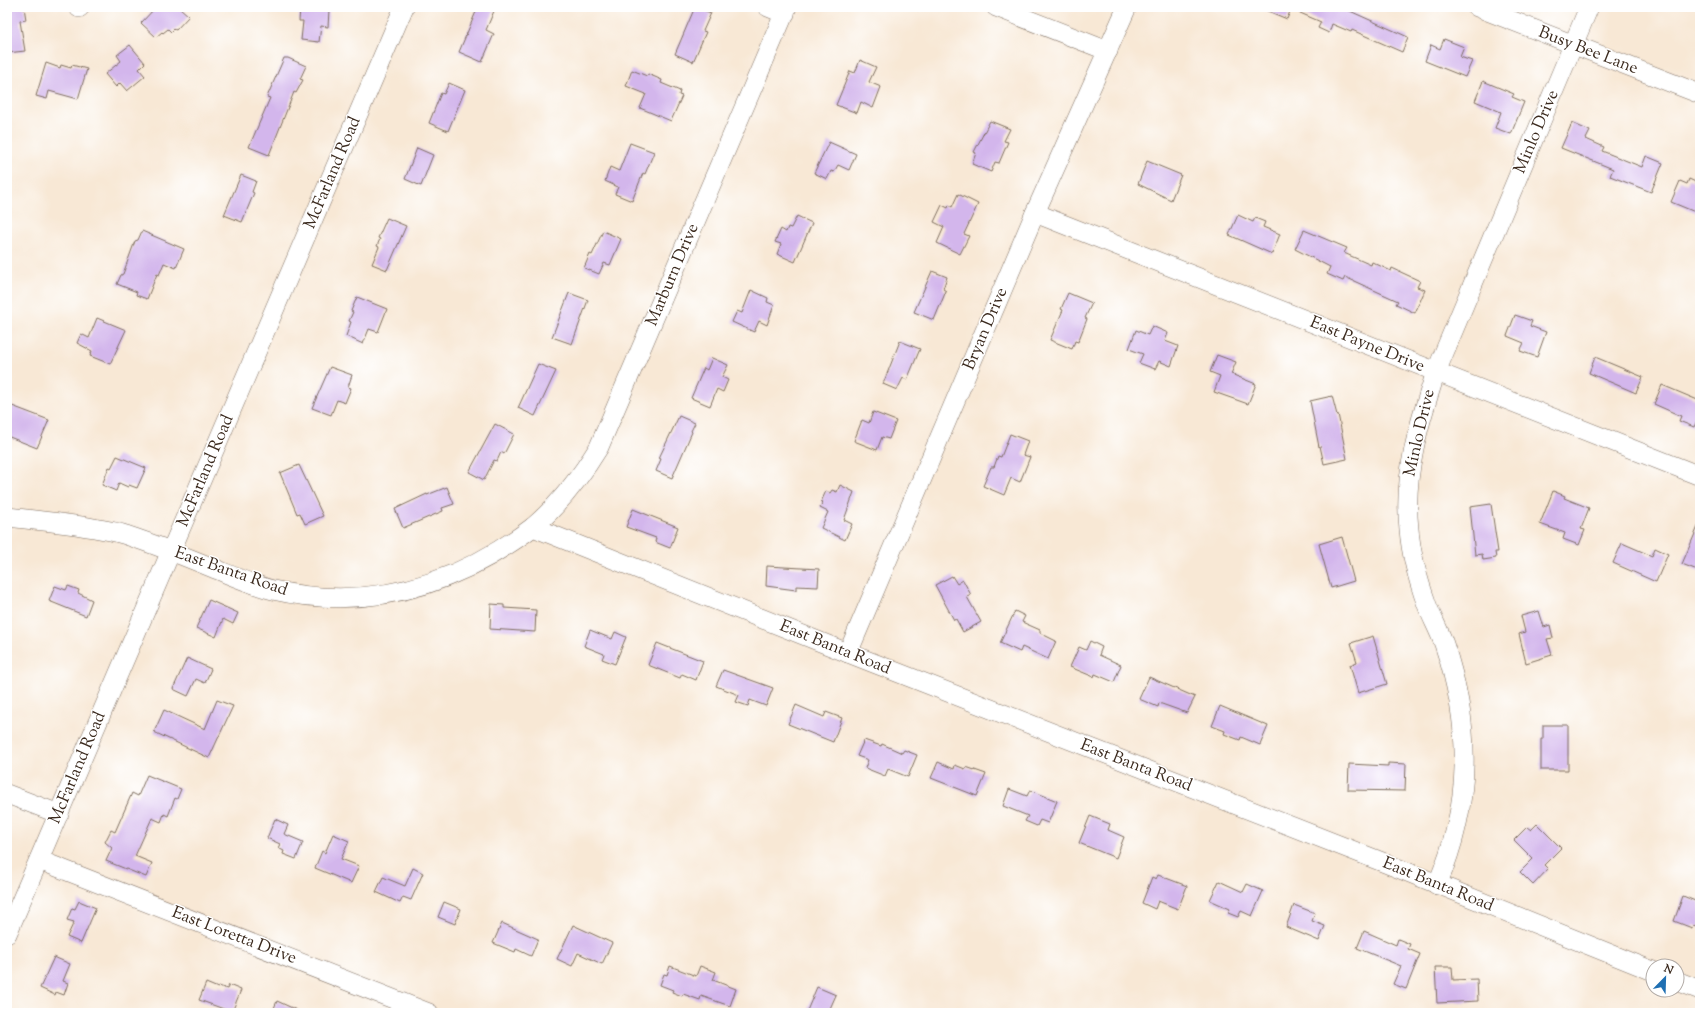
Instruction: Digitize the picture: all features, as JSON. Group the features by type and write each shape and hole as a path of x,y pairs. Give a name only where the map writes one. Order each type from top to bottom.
{"street":[{"name":"McFarland Road","path":"7,934 404,7"},
{"path":"996,7 1108,51"},
{"name":"Bryan Drive","path":"848,654 1035,213 1127,7"},
{"name":"Busy Bee Lane","path":"1477,7 1573,46 1700,94"},
{"name":"Minlo Drive","path":"1437,885 1449,856 1459,814 1464,776 1464,733 1460,702 1453,671 1421,588 1414,564 1408,527 1409,471 1414,446 1436,372 1589,7"},
{"name":"Marburn Drive","path":"533,527 557,505 570,490 599,447 780,9"},
{"name":"East Payne Drive","path":"1035,213 1700,476"},
{"name":"East Banta Road","path":"7,517 101,529 126,535 172,551 242,580 272,590 297,595 341,598 360,598 403,591 451,576 502,549 533,527 848,654 1645,968"},
{"path":"7,794 58,814"},
{"name":"East Loretta Drive","path":"39,860 429,1013"},
{"path":"1685,984 1700,990"}],"building":[{"path":"24,7 26,20 20,21 25,51 7,53 7,8"},
{"path":"156,7 179,7 189,16 176,30 174,29 171,32 168,29 156,37 141,23"},
{"path":"300,7 323,7 323,9 329,10 328,27 321,26 319,42 301,40 303,21 299,21"},
{"path":"478,7 484,7 494,11 486,30 494,34 482,62 459,52"},
{"path":"695,7 711,13 703,31 706,32 693,62 675,54"},
{"path":"1258,7 1341,7 1408,37 1402,52 1352,30 1351,32 1332,24 1329,33 1318,28 1321,22 1291,9 1287,19"},
{"path":"1444,39 1464,47 1460,57 1472,61 1465,77 1425,61 1431,45 1440,49"},
{"path":"130,45 145,63 139,69 145,76 127,91 120,83 116,87 105,74 121,61 117,55"},
{"path":"284,58 288,58 306,66 300,79 303,80 296,93 294,92 269,155 249,147 270,98 267,97"},
{"path":"860,60 876,67 869,82 881,87 873,108 861,102 857,113 836,105 850,71 855,73"},
{"path":"46,63 60,68 61,65 71,68 72,65 87,69 78,99 49,91 47,99 36,96"},
{"path":"632,70 647,76 648,74 662,80 661,83 680,91 679,95 682,96 671,121 640,108 646,94 626,86"},
{"path":"1483,81 1514,94 1512,97 1524,102 1511,134 1495,128 1501,112 1475,101"},
{"path":"449,83 465,90 448,131 429,123 441,93 444,94"},
{"path":"990,121 1010,129 1004,141 1008,142 999,163 995,162 991,172 972,164 976,153 974,152"},
{"path":"1572,123 1590,131 1586,139 1604,147 1602,151 1642,167 1646,156 1663,163 1651,192 1610,176 1613,169 1561,148"},
{"path":"829,142 856,154 849,170 838,165 834,172 831,171 827,179 814,173"},
{"path":"630,143 654,152 645,174 643,173 632,201 615,194 618,187 605,181 610,167 619,171"},
{"path":"417,148 433,155 421,186 405,179"},
{"path":"1147,161 1181,175 1171,200 1138,184"},
{"path":"241,175 256,181 252,192 254,193 242,222 224,215"},
{"path":"1689,179 1700,184 1700,214 1671,202 1680,181 1687,184"},
{"path":"958,194 978,204 964,234 969,236 960,254 937,243 944,227 934,222 942,205 948,208 949,205 952,207"},
{"path":"1238,215 1253,222 1255,218 1265,222 1263,227 1280,234 1272,254 1229,235"},
{"path":"797,216 812,223 795,262 777,254 781,244 775,242 781,229 786,232 788,227 791,228"},
{"path":"387,218 406,226 387,270 372,264 379,247 377,246 380,239 378,238"},
{"path":"1304,230 1347,248 1344,253 1371,265 1372,262 1391,271 1392,268 1420,281 1417,287 1425,290 1415,313 1396,304 1398,301 1345,277 1343,281 1327,274 1330,267 1295,249"},
{"path":"142,231 184,249 176,268 164,263 159,275 157,274 147,299 136,295 137,292 117,284 121,275 123,274 135,241 138,240"},
{"path":"603,231 621,239 610,265 604,263 599,274 584,268"},
{"path":"932,271 947,277 943,289 946,291 934,320 914,312"},
{"path":"751,290 768,298 767,302 774,305 767,325 759,321 754,332 732,322 737,311 742,313"},
{"path":"569,293 588,300 572,344 552,337"},
{"path":"1068,293 1092,303 1085,318 1087,319 1078,342 1075,341 1072,349 1050,340 1063,310 1061,309"},
{"path":"357,297 387,309 378,332 369,329 363,344 346,336 351,322 349,321 353,312 351,311"},
{"path":"1515,315 1532,321 1530,326 1546,332 1537,357 1520,351 1524,343 1507,336"},
{"path":"97,318 126,330 110,364 90,356 92,351 77,343 81,334 89,338"},
{"path":"1152,326 1168,333 1165,341 1178,346 1171,366 1159,361 1155,369 1139,363 1143,354 1129,349 1136,330 1148,335"},
{"path":"900,341 920,349 907,380 903,378 897,390 883,384"},
{"path":"1217,355 1236,362 1231,374 1256,384 1248,404 1214,392 1220,376 1210,372"},
{"path":"1595,357 1643,377 1636,393 1589,373"},
{"path":"712,358 728,365 722,377 728,380 723,392 717,389 710,406 691,398 704,368 707,370"},
{"path":"538,364 556,371 535,416 518,408"},
{"path":"330,367 352,375 348,387 351,388 345,403 337,400 331,415 312,408"},
{"path":"1662,385 1700,401 1700,414 1694,427 1679,421 1681,416 1654,404"},
{"path":"1332,396 1337,415 1338,414 1347,459 1324,464 1310,401"},
{"path":"7,404 49,420 37,448 7,436"},
{"path":"873,412 896,421 889,439 882,437 877,450 854,441 862,420 869,423"},
{"path":"679,416 695,423 672,478 656,471 661,459 659,458"},
{"path":"495,424 514,434 504,454 501,452 497,461 494,460 484,480 469,472"},
{"path":"1010,434 1028,441 1023,455 1030,457 1020,482 1011,478 1004,495 983,486 991,467 994,467 998,456 1001,457"},
{"path":"117,456 146,468 137,488 129,485 128,487 119,483 116,491 102,485 109,467 111,468"},
{"path":"299,465 323,516 305,524 300,513 297,514 280,473"},
{"path":"840,485 854,492 844,520 852,524 845,540 821,528 828,512 820,508 821,502 826,491 830,493 832,490 837,492"},
{"path":"447,487 454,504 442,508 443,511 403,528 395,509 427,494"},
{"path":"1553,491 1565,496 1564,498 1589,508 1581,529 1585,530 1579,545 1563,539 1565,533 1540,524"},
{"path":"1491,504 1498,552 1495,552 1496,558 1483,560 1482,554 1475,555 1470,507"},
{"path":"633,509 678,527 670,548 655,542 656,538 626,527"},
{"path":"1700,522 1700,571 1682,564"},
{"path":"1342,537 1354,581 1331,588 1319,544"},
{"path":"1622,543 1652,556 1655,548 1668,554 1656,582 1613,563"},
{"path":"767,566 819,569 818,587 796,586 796,590 766,586"},
{"path":"952,576 957,584 963,580 971,595 967,597 981,622 963,632 956,619 954,620 935,585"},
{"path":"55,586 66,590 68,586 79,590 78,593 92,600 86,616 49,601"},
{"path":"209,600 238,613 233,624 223,619 216,637 196,628"},
{"path":"491,604 504,605 504,608 536,610 535,632 490,629"},
{"path":"1015,611 1025,616 1022,622 1040,630 1040,633 1056,641 1048,659 1022,647 1020,652 1000,643"},
{"path":"1539,611 1544,627 1550,625 1553,638 1547,639 1552,655 1526,663 1519,634 1525,632 1521,616"},
{"path":"590,630 612,639 615,632 626,637 615,664 602,659 604,654 584,646"},
{"path":"1373,636 1387,684 1358,693 1350,665 1357,662 1351,643"},
{"path":"1090,641 1102,647 1099,655 1121,665 1114,682 1095,674 1094,677 1070,667 1079,647 1086,650"},
{"path":"657,643 703,661 696,680 682,674 680,678 648,665"},
{"path":"187,658 211,669 205,683 196,679 188,696 173,689"},
{"path":"723,670 773,688 766,706 750,700 748,706 736,702 739,695 716,686"},
{"path":"1149,677 1195,697 1187,713 1159,703 1158,707 1139,699"},
{"path":"217,700 233,706 209,758 154,732 164,710 205,729"},
{"path":"796,705 824,717 826,712 842,718 833,742 788,724"},
{"path":"1220,706 1268,726 1260,745 1241,737 1240,740 1224,734 1225,731 1212,726"},
{"path":"1543,725 1568,725 1568,770 1541,770 1541,739 1543,739"},
{"path":"864,740 881,746 882,744 902,753 904,750 917,755 908,777 888,769 885,776 865,768 868,760 857,756"},
{"path":"938,762 954,769 955,765 986,774 977,796 931,778"},
{"path":"1388,763 1406,764 1405,791 1348,790 1349,764 1388,766"},
{"path":"147,775 181,789 177,799 175,798 168,816 164,814 161,822 152,818 135,856 152,863 146,877 106,861 112,848 105,842 111,830 115,832 132,793 138,796"},
{"path":"1009,789 1027,796 1030,790 1057,801 1048,823 1040,820 1037,826 1025,821 1028,816 1003,806"},
{"path":"1090,816 1110,824 1108,830 1124,837 1116,858 1079,843"},
{"path":"275,819 288,825 284,834 303,842 296,859 283,854 284,851 278,848 280,844 267,838"},
{"path":"1537,824 1561,848 1544,865 1548,869 1533,885 1520,872 1533,859 1514,840 1527,827 1531,830"},
{"path":"333,834 349,841 341,859 359,866 351,883 315,868 322,851 325,853"},
{"path":"413,868 423,873 411,900 403,897 400,903 376,892 383,877 405,886"},
{"path":"1158,875 1187,886 1178,909 1158,901 1155,909 1142,903 1152,877 1156,879"},
{"path":"1219,881 1243,892 1247,884 1263,891 1252,916 1241,911 1238,917 1228,913 1230,909 1210,900"},
{"path":"1683,896 1700,903 1700,927 1693,925 1692,928 1674,921"},
{"path":"79,901 96,908 81,943 67,937 74,922 67,920 72,908 75,909"},
{"path":"444,902 461,909 455,924 438,917"},
{"path":"1294,905 1315,913 1312,921 1325,926 1319,941 1286,927"},
{"path":"502,923 538,939 531,956 516,949 515,952 493,943"},
{"path":"573,925 612,943 602,964 578,953 572,966 557,959"},
{"path":"1364,931 1396,945 1398,939 1410,944 1408,949 1420,954 1406,989 1393,984 1401,966 1357,948"},
{"path":"54,957 70,964 63,981 68,983 64,995 56,992 55,995 40,988"},
{"path":"670,966 696,976 700,966 716,972 713,980 736,989 730,1006 701,996 700,1000 683,994 682,996 672,992 673,990 660,985 664,974 667,975"},
{"path":"1435,967 1452,967 1453,980 1477,979 1478,1001 1437,1003"},
{"path":"206,983 218,988 219,986 227,989 229,985 241,990 232,1012 199,1000"},
{"path":"817,987 836,995 828,1013 806,1013"},
{"path":"277,1001 303,1013 272,1013"}]}
